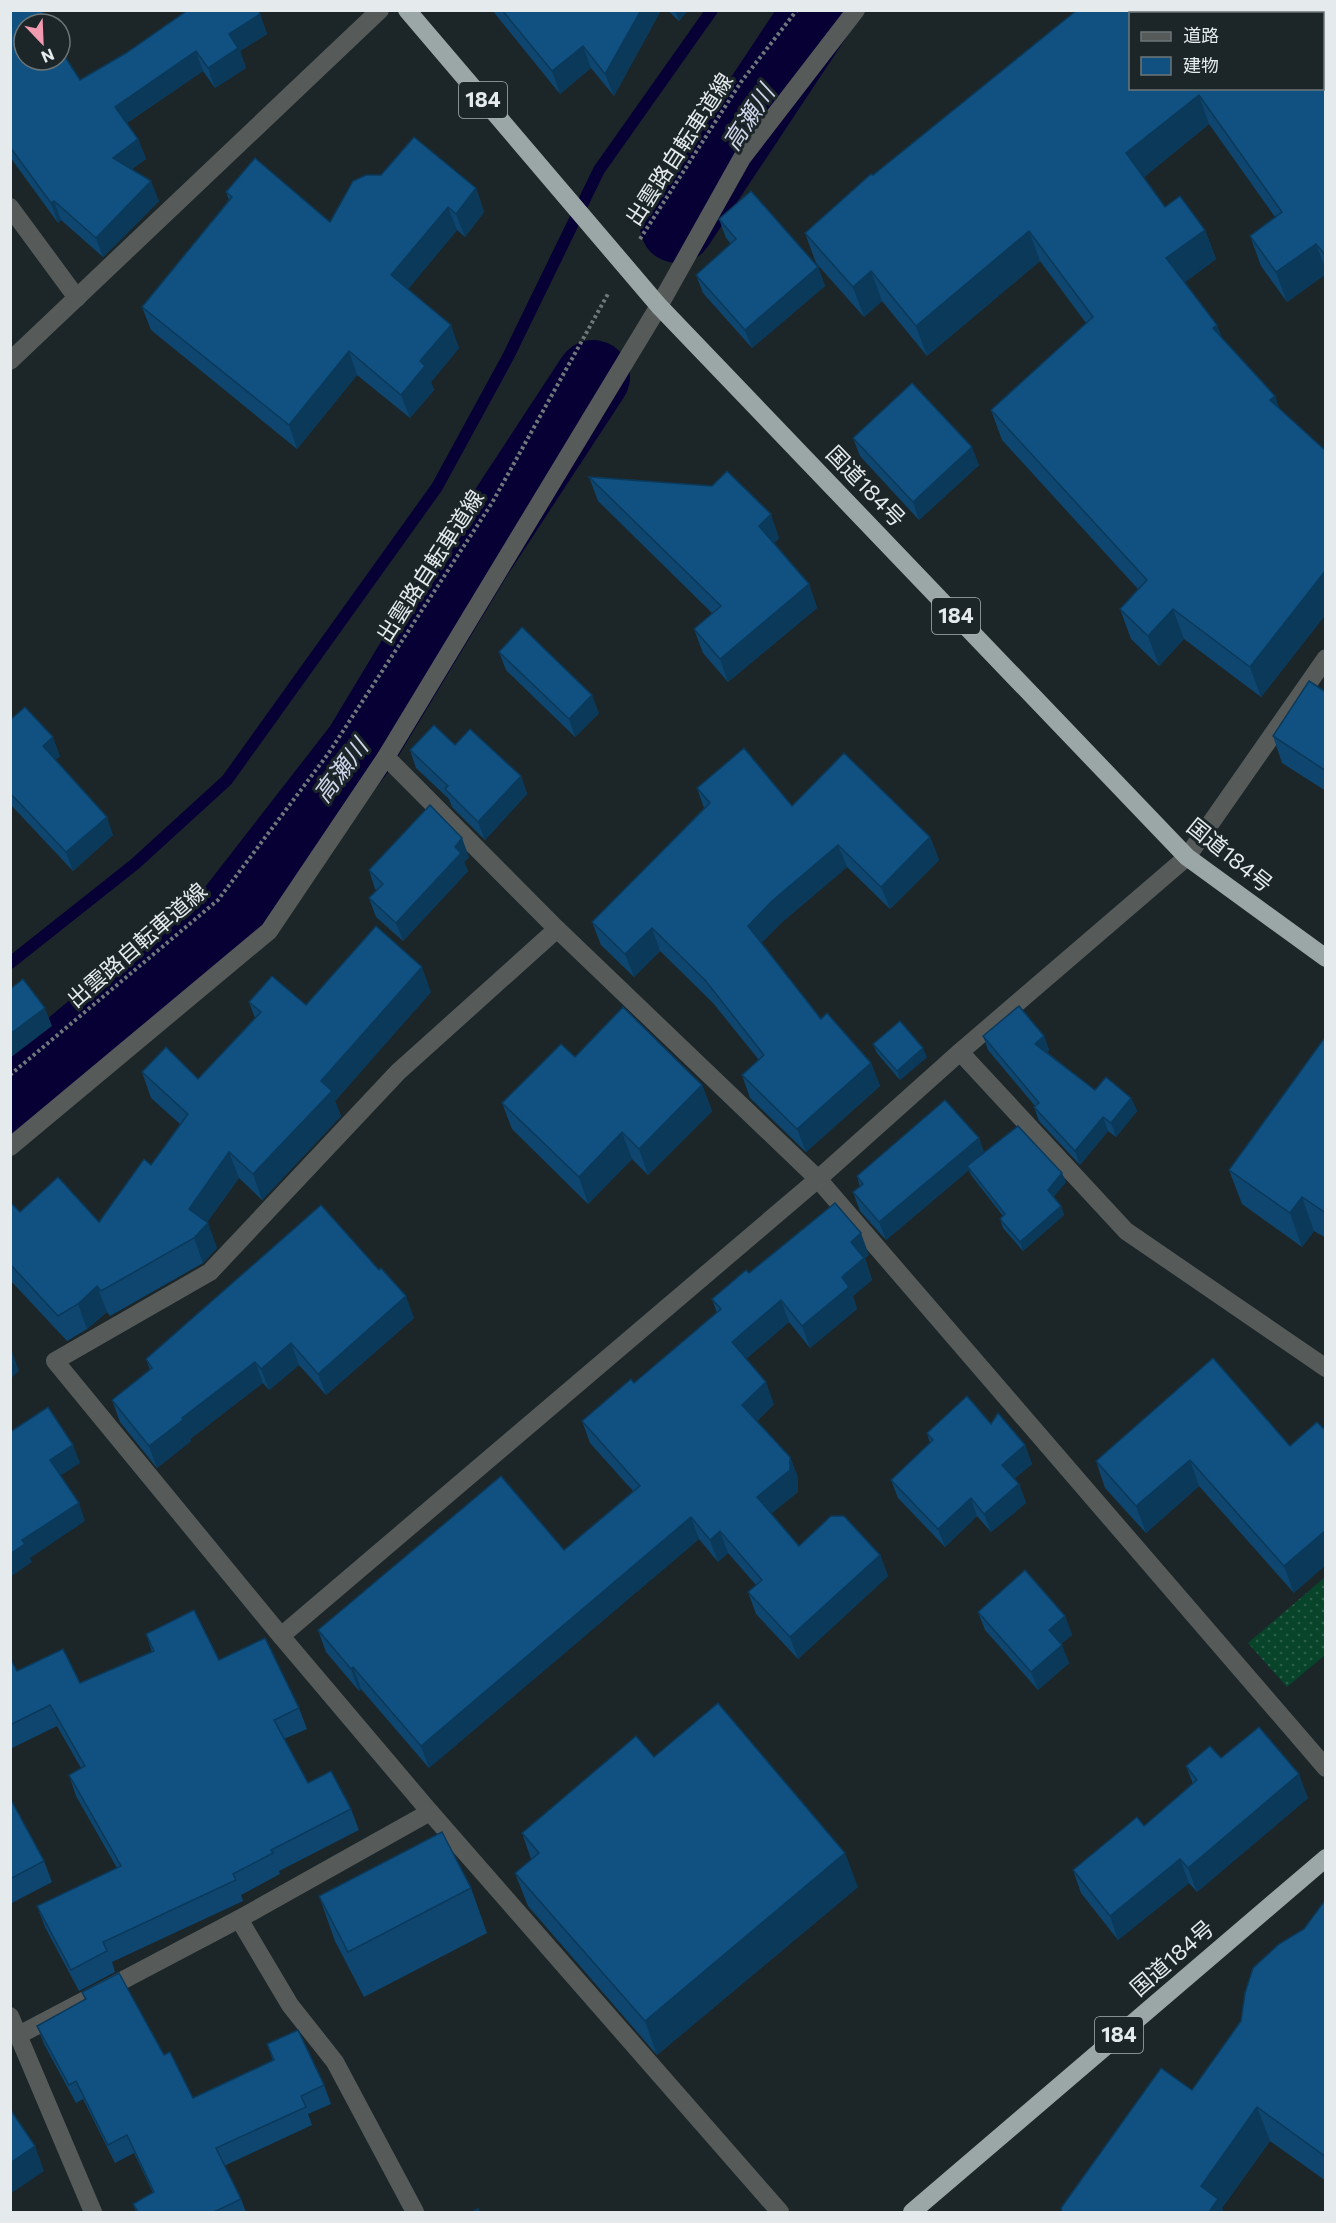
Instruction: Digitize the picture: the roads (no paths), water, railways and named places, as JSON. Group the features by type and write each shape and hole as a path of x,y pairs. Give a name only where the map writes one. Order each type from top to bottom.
{"highway":[{"name":"国道184号","path":"407,10 659,306 1187,857 1326,958"},
{"name":"国道184号","path":"912,2212 1326,1858"}],"street":[{"path":"10,361 380,10"},
{"path":"10,1147 269,931 386,757 659,306 742,158 856,10"},
{"path":"10,207 77,298"},
{"path":"280,1636 818,1179 960,1052 1187,857 1326,658"},
{"path":"386,757 556,928 818,1179 1326,1768"},
{"path":"556,928 398,1072 210,1272 55,1361 280,1636 430,1812 780,2212"},
{"path":"960,1052 1126,1231 1326,1368"},
{"path":"17,2036 240,1919 430,1812"},
{"path":"240,1919 290,2005 335,2062 415,2212"},
{"path":"10,2016 93,2212"}],"waterway":[{"path":"10,963 135,864 227,780 437,487 509,355 599,170 712,10"},
{"name":"高瀬川","path":"677,226 820,10"},
{"name":"高瀬川","path":"10,1098 231,914 360,748 477,554 593,377"}]}
